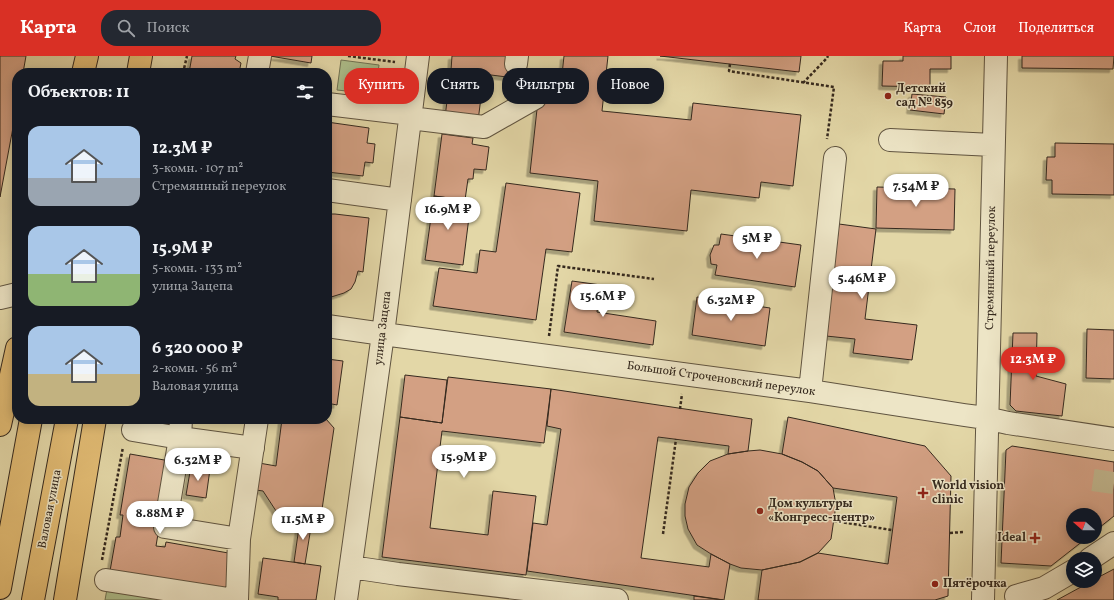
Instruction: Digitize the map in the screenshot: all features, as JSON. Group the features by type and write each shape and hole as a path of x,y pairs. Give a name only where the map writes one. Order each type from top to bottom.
{"main road":[{"path":"85,68 86,56"},
{"path":"139,68 141,56"},
{"path":"0,425 12,368"},
{"path":"0,588 30,424"},
{"name":"Валовая улица","path":"33,600 66,424"},
{"path":"65,600 94,424"}],"street":[{"path":"258,68 260,56"},
{"name":"улица Зацепа","path":"346,600 383,334 418,56"},
{"name":"Стремянный переулок","path":"983,600 986,418 988,390 996,56"},
{"path":"332,105 484,128 525,104"},
{"path":"890,140 993,145"},
{"path":"810,391 831,152"},
{"path":"332,191 400,200"},
{"path":"0,298 12,295"},
{"name":"Большой Строченовский переулок","path":"332,327 810,391 986,418 1008,423 1114,438"},
{"path":"104,571 236,600 239,539 256,424"},
{"path":"128,435 181,428 253,448"},
{"path":"181,428 165,527 239,539"},
{"path":"1100,552 1114,542"},
{"path":"351,567 618,600"},
{"path":"1016,596 1044,588 1066,575"}],"path":[{"path":"185,68 187,56"},
{"path":"348,56 395,62"},
{"path":"803,83 828,56"},
{"path":"730,64 729,72 834,87 831,152"},
{"path":"549,336 558,266 654,279"},
{"path":"680,409 682,389"},
{"path":"104,571 128,435"},
{"path":"663,534 676,439"},
{"path":"834,521 892,530"},
{"path":"950,533 963,532"}],"green space":[{"path":"341,60 379,65 379,68 344,68 344,91 337,90"},
{"path":"107,589 169,600 105,600"}],"building":[{"path":"0,56 26,56 24,68 12,68 12,133 0,197"},
{"path":"192,56 236,56 235,59 241,63 240,68 190,68"},
{"path":"270,56 312,56 311,63"},
{"path":"452,56 509,56 508,68 502,68 502,76 494,75 494,68 451,68"},
{"path":"564,56 608,56 607,68 597,68 597,104 603,104 602,111 691,120 693,103 801,115 793,186 761,182 759,198 691,190 687,231 594,221 598,181 530,173 538,104 589,104 589,68 563,68"},
{"path":"660,56 801,56 799,72"},
{"path":"903,56 951,56 951,69 930,69 930,87 882,86 883,61 903,61"},
{"path":"1022,56 1114,56 1113,69 1022,68"},
{"path":"912,94 946,97 944,114 910,110"},
{"path":"447,104 480,104 478,121 445,117"},
{"path":"332,123 369,128 367,143 375,144 373,163 365,162 363,176 332,173"},
{"path":"442,134 473,138 472,144 489,147 486,170 474,169 473,179 468,179 465,200 434,196"},
{"path":"1055,143 1114,144 1114,195 1052,194 1052,180 1046,180 1047,157 1055,157"},
{"path":"506,183 580,193 572,252 546,249 536,320 433,306 439,268 477,273 480,250 496,252"},
{"path":"877,187 955,189 954,230 876,228"},
{"path":"434,196 471,201 463,265 425,260"},
{"path":"332,214 369,218 363,272 358,271 351,289 332,297"},
{"path":"839,224 876,229 865,319 917,325 912,360 853,353 855,339 826,336"},
{"path":"721,234 801,245 795,287 715,275 717,265 711,264 710,255 714,245 719,245"},
{"path":"572,281 601,285 597,312 656,321 653,345 564,332"},
{"path":"697,297 770,308 765,346 692,335"},
{"path":"1087,329 1114,330 1114,379 1086,378"},
{"path":"1013,333 1037,333 1036,376 1066,384 1062,416 1016,411 1010,405"},
{"path":"332,360 343,361 337,405 332,404"},
{"path":"405,375 447,380 442,423 400,417"},
{"path":"448,377 551,389 544,443 442,431 430,528 488,535 493,491 536,496 526,575 382,557 400,417 442,423"},
{"path":"551,389 752,419 748,451 728,454 729,446 658,437 641,558 709,567 711,554 730,564 724,600 527,571 533,523 547,525 561,429 547,426"},
{"path":"788,417 925,446 951,476 948,596 935,600 758,600 762,570 800,562 818,553 888,564 897,497 833,488 818,471 802,462 782,454"},
{"path":"281,424 330,424 334,428 320,523 280,517 263,491 256,490 259,463 276,466"},
{"path":"1012,446 1114,462 1114,516 1102,525 1102,508 1066,508 1066,544 1079,544 1069,552 1066,552 1066,554 1051,566 1001,563 1006,450"},
{"name":"Дом культуры «Конгресс-центр»","path":"760,450 782,454 802,462 818,471 833,488 836,505 831,539 818,553 800,562 762,570 741,568 730,564 697,545 688,529 685,516 685,504 689,487 698,473 710,461 728,454"},
{"path":"130,454 170,461 156,546 165,547 166,542 234,554 228,591 110,571 116,537 120,537 123,515 120,515"},
{"path":"191,466 210,469 206,498 186,495"},
{"path":"300,520 312,521 305,564 294,562"},
{"path":"263,558 321,566 316,600 278,600 278,597 258,594"},
{"path":"1114,569 1114,600 1057,600 1079,588 1102,588 1102,575"},
{"path":"694,596 723,600 694,600"}],"tunnel":[{"path":"1093,480 1114,483"}],"place":[{"name":"Детский сад № 859","path":"888,96"},
{"name":"World vision clinic","path":"923,493"},
{"name":"Дом культуры «Конгресс-центр»","path":"760,511"},
{"name":"Ideal","path":"1035,538"},
{"name":"Пятёрочка","path":"935,584"}]}
